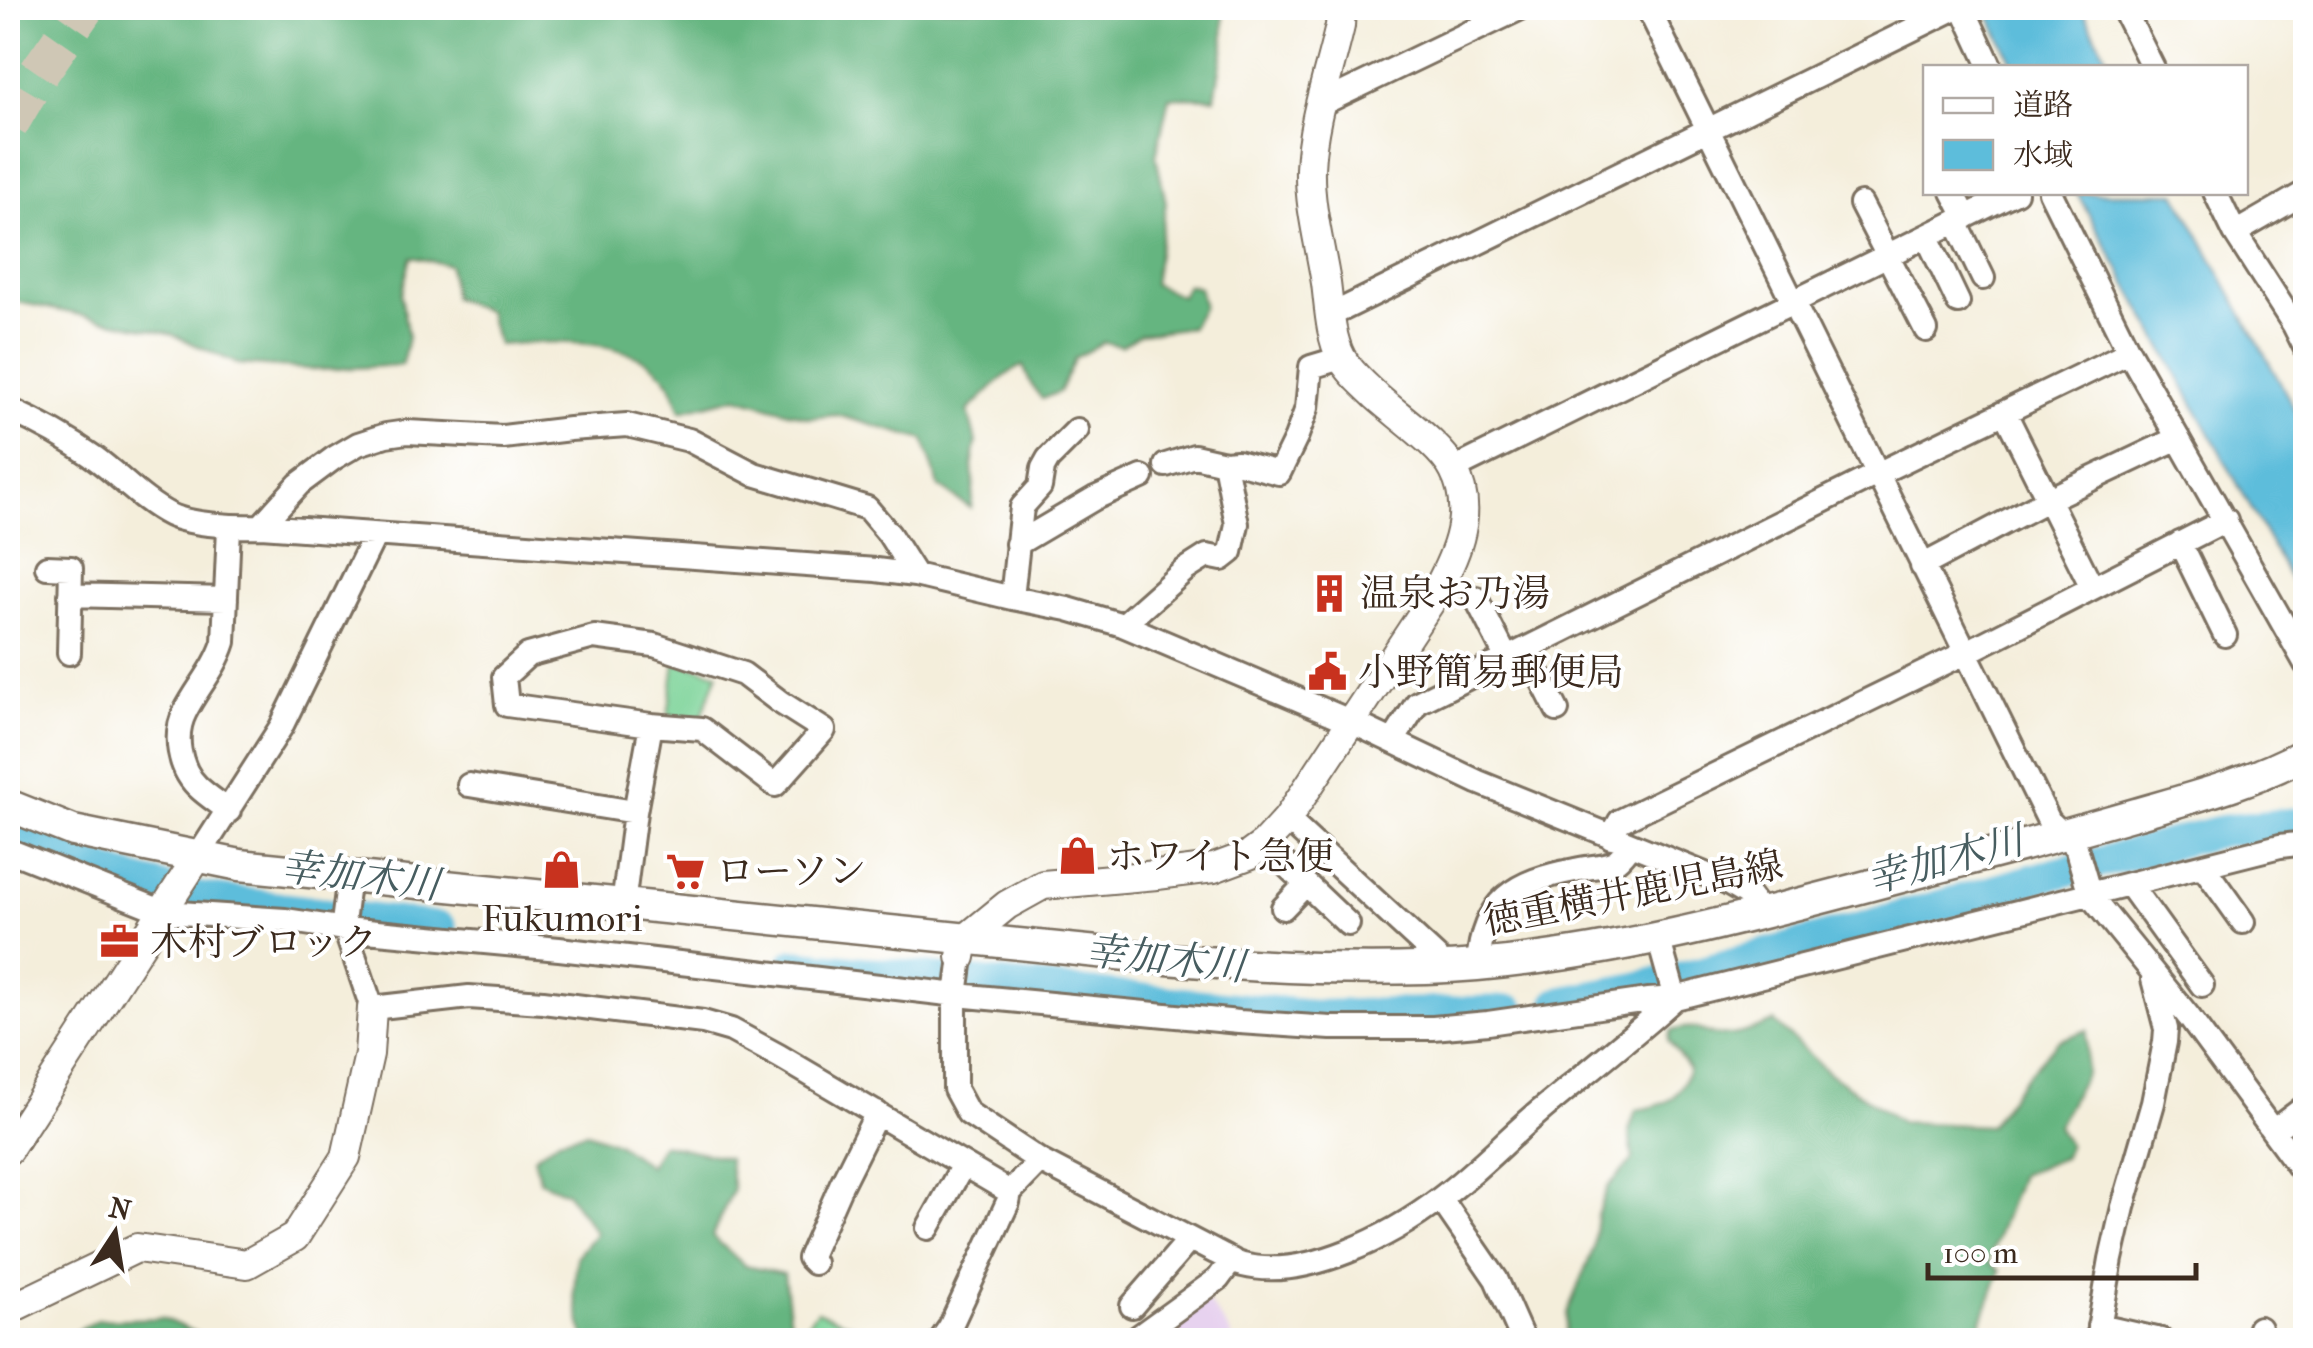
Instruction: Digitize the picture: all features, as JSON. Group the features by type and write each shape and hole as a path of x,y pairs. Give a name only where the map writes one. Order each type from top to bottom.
{"main road":[{"name":"徳重横井鹿児島線","path":"8,805 73,830 193,865 240,865 348,885 623,905 962,948 1248,966 1447,967 1596,949 1661,947 1761,912 2070,844 2270,772 2306,753"}],"street":[{"path":"1341,8 1312,140 1310,189 1331,315 1342,358 1354,374 1454,469 1464,511 1462,532 1449,569 1432,601 1287,819 1250,856 1214,868 1044,884 1007,905 962,948 955,1089 968,1113 1040,1161 1241,1265 1270,1269 1314,1263 1377,1239 1441,1199 1673,993"},
{"path":"1319,105 1521,8"},
{"path":"1648,8 2049,822 2070,844 2088,890 2189,1017 2306,1176"},
{"path":"1331,315 1960,8 1990,65"},
{"path":"2123,8 2152,65"},
{"path":"2235,233 2306,192"},
{"path":"1954,195 1983,278"},
{"path":"1454,469 2010,195"},
{"path":"2052,195 2130,352 2306,664"},
{"path":"2216,195 2235,233 2306,349"},
{"path":"1861,204 1926,330"},
{"path":"1926,237 1958,302"},
{"path":"1393,741 1417,704 2130,352"},
{"path":"1166,465 1194,456 1279,473 1306,408 1311,367 1342,358"},
{"path":"8,410 50,428 173,517 228,527 261,526 876,570 1068,609 1122,626 1352,722 1478,782 1727,883 1749,896 1761,912"},
{"path":"2005,413 2092,588"},
{"path":"261,526 298,484 358,444 386,435 406,432 504,437 627,425 688,440 754,474 866,508 889,534 915,575"},
{"path":"1012,598 1022,508 1040,486 1048,459 1077,430"},
{"path":"1922,566 2178,438"},
{"path":"1122,626 1184,570 1207,556 1222,559 1231,552 1237,524 1225,463"},
{"path":"1017,544 1095,498 1142,476"},
{"path":"1478,965 1489,915 1509,894 1526,883 1559,873 1616,862 1620,821 1965,653 2226,520"},
{"path":"228,527 226,627 220,655 184,713 178,736 179,751 191,779 230,810"},
{"path":"8,1150 282,728 376,535"},
{"path":"2180,543 2225,634"},
{"path":"47,566 71,568 69,653"},
{"path":"70,595 226,599"},
{"path":"1476,598 1556,710"},
{"path":"594,637 654,644 743,674 824,730 775,785 702,729 651,725 507,704 504,677 528,655 594,637"},
{"path":"623,905 651,725"},
{"path":"469,785 635,812"},
{"path":"1287,819 1447,967"},
{"path":"8,850 168,906 1239,1022 1331,1028 1433,1028 1648,1000 2088,890 2306,843"},
{"path":"1264,844 1348,924"},
{"path":"2203,866 2243,922"},
{"path":"1283,908 1306,884"},
{"path":"2130,884 2202,985"},
{"path":"8,1310 138,1248 247,1264 295,1237 346,1157 368,1054 372,1008 344,926 348,885"},
{"path":"1661,947 1673,993"},
{"path":"2151,971 2166,1028 2153,1103 2123,1207 2098,1333 2161,1340"},
{"path":"372,1008 469,997 703,1022 730,1030 1010,1192"},
{"path":"2166,1028 2189,1017"},
{"path":"2273,1131 2306,1106"},
{"path":"814,1263 809,1258 877,1113"},
{"path":"941,1340 1010,1192 1040,1161"},
{"path":"928,1228 963,1165"},
{"path":"1441,1199 1496,1279 1523,1340"},
{"path":"1132,1306 1190,1239"},
{"path":"1134,1340 1218,1279 1232,1260"}],"shaded area":[{"path":"1203,1295 1233,1340 1139,1340"}],"green space":[{"path":"8,8 1223,8 1224,46 1215,98 1169,97 1156,156 1166,203 1153,284 1181,296 1187,285 1199,287 1203,306 1191,327 1140,334 1121,346 1104,342 1075,358 1059,392 1042,399 1023,366 1002,379 968,411 976,442 971,508 939,487 924,440 837,415 809,418 737,397 681,411 669,382 655,367 636,356 590,344 498,345 487,311 453,298 449,265 411,257 401,295 408,337 402,365 321,370 238,364 169,333 8,300"},
{"path":"675,662 718,673 700,721 668,716"},
{"path":"1774,1022 1829,1073 1901,1122 1989,1126 2058,1041 2087,1030 2086,1073 2057,1126 2068,1146 2063,1158 2020,1175 1988,1261 2000,1271 1975,1340 1565,1340 1567,1313 1593,1250 1597,1215 1608,1187 1633,1160 1629,1131 1636,1110 1670,1099 1681,1088 1689,1069 1668,1040 1671,1031 1692,1028 1732,1035"},
{"path":"587,1132 617,1143 649,1166 662,1144 728,1158 733,1189 712,1236 745,1266 784,1274 792,1340 585,1340 574,1294 577,1256 596,1233 566,1192 540,1181 534,1157 559,1139"},
{"path":"817,1311 888,1340 799,1340 796,1337"},
{"path":"162,1318 212,1340 61,1340 97,1320"}],"water":[{"path":"1985,8 2081,8 2111,65 2014,65"},
{"path":"2078,195 2177,195 2305,428 2305,606"}],"waterway":[{"name":"幸加木川","path":"1559,1003 1710,970 2221,831 2306,822"},
{"name":"幸加木川","path":"8,835 121,877 195,897 441,928"},
{"name":"幸加木川","path":"793,965 1315,1016 1511,1011"}],"tunnel":[{"path":"8,125 84,8"}],"place":[{"name":"温泉お乃湯","path":"1330,593"},
{"name":"小野簡易郵便局","path":"1328,672"},
{"name":"ホワイト急便","path":"1077,856"},
{"name":"Fukumori","path":"562,869"},
{"name":"ローソン","path":"686,871"},
{"name":"木村ブロック","path":"120,942"}]}
